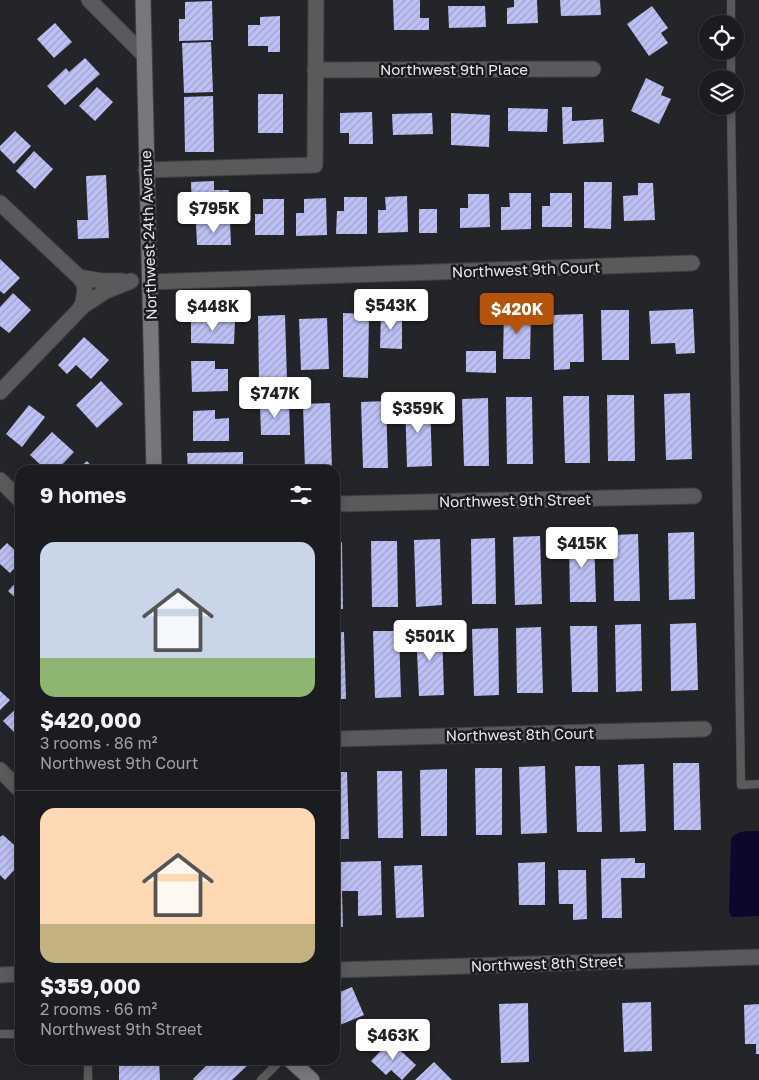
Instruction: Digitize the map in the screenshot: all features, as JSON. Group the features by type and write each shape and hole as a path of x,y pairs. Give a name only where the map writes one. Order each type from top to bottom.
{"street":[{"path":"89,0 144,55"},
{"name":"Northwest 24th Avenue","path":"143,0 154,465"},
{"path":"146,170 315,165 316,0"},
{"name":"Northwest 9th Place","path":"315,70 593,69"},
{"path":"0,203 83,281 85,289 82,302"},
{"name":"Northwest 9th Court","path":"150,282 692,263"},
{"path":"79,277 102,281 131,282"},
{"path":"0,392 82,302 131,282"},
{"path":"0,480 15,495"},
{"name":"Northwest 9th Street","path":"340,504 694,496"},
{"name":"Northwest 8th Court","path":"340,738 704,729"},
{"path":"0,770 15,785"},
{"name":"Northwest 8th Street","path":"340,970 759,957"},
{"path":"0,975 15,974"},
{"path":"296,1065 312,1080"}],"lane":[{"path":"731,0 731,15"},
{"path":"730,115 741,785 759,784"},
{"path":"131,282 150,282"},
{"path":"0,1034 15,1034"},
{"path":"88,1065 88,1080"},
{"path":"261,1080 276,1065"}],"shaded area":[{"path":"759,831 759,916 732,917 729,912 731,839 739,833"}],"building":[{"path":"393,0 420,0 420,18 429,18 429,30 394,30"},
{"path":"514,0 537,0 538,23 507,24 507,8 514,7"},
{"path":"560,0 600,0 601,15 561,16"},
{"path":"212,1 213,40 179,41 179,19 185,19 185,2"},
{"path":"448,6 485,6 486,27 449,28"},
{"path":"652,6 668,28 661,33 668,43 649,56 627,24"},
{"path":"280,16 280,52 268,52 268,46 248,46 248,25 260,25 260,17"},
{"path":"55,23 72,42 54,58 37,39"},
{"path":"211,42 213,92 184,93 182,43"},
{"path":"85,58 100,74 65,105 47,86 66,68 69,72"},
{"path":"646,78 664,87 661,95 671,99 659,124 631,111"},
{"path":"97,87 113,102 95,121 79,106"},
{"path":"258,94 283,94 283,133 258,133"},
{"path":"213,96 214,152 185,152 184,97"},
{"path":"562,107 572,107 572,121 603,119 604,142 563,144"},
{"path":"508,108 548,109 547,132 508,131"},
{"path":"372,112 373,144 349,144 349,133 340,133 340,113"},
{"path":"432,113 433,134 393,135 392,114"},
{"path":"451,113 490,115 489,147 451,145"},
{"path":"15,131 31,146 14,164 0,150 0,146"},
{"path":"34,151 53,169 35,189 16,171"},
{"path":"106,175 109,238 78,239 77,220 88,220 86,176"},
{"path":"214,181 214,190 229,190 229,211 192,212 191,182"},
{"path":"584,182 612,182 611,229 584,228"},
{"path":"638,183 653,183 655,220 624,221 623,196 638,195"},
{"path":"509,193 531,193 531,229 501,230 501,207 510,207"},
{"path":"550,193 572,193 572,227 542,227 542,206 550,206"},
{"path":"468,194 489,194 490,227 460,228 460,208 468,208"},
{"path":"407,196 408,232 378,233 378,210 386,210 385,197"},
{"path":"344,197 367,197 367,234 336,234 337,211 344,211"},
{"path":"326,198 327,235 296,236 296,213 304,213 304,199"},
{"path":"263,199 284,199 284,235 255,235 255,214 263,214"},
{"path":"419,209 437,209 437,233 419,233"},
{"path":"230,222 231,245 197,245 196,223"},
{"path":"0,259 20,278 4,294 0,291"},
{"path":"13,293 31,310 9,333 0,326 0,307"},
{"path":"693,309 695,353 676,354 675,343 651,344 649,311"},
{"path":"601,310 629,310 629,360 602,360"},
{"path":"504,311 531,311 530,359 503,359"},
{"path":"343,313 369,314 368,378 343,377"},
{"path":"381,314 402,314 402,349 380,348"},
{"path":"583,314 584,362 570,362 570,369 554,370 553,315"},
{"path":"285,315 287,380 259,380 258,316"},
{"path":"327,318 329,369 301,370 299,319"},
{"path":"191,320 235,321 234,344 191,343"},
{"path":"84,337 109,360 91,379 76,365 67,374 58,365"},
{"path":"466,351 496,351 496,373 466,372"},
{"path":"191,361 215,361 215,369 228,369 228,391 192,392"},
{"path":"101,381 123,404 97,428 76,405"},
{"path":"690,393 692,459 666,460 664,394"},
{"path":"607,395 634,395 635,461 608,461"},
{"path":"563,396 589,396 590,463 565,463"},
{"path":"506,397 532,397 533,464 507,464"},
{"path":"488,398 489,466 464,466 462,399"},
{"path":"430,400 432,466 407,467 405,401"},
{"path":"386,401 388,468 363,468 361,402"},
{"path":"289,402 290,435 261,435 260,403"},
{"path":"330,403 332,465 305,465 303,404"},
{"path":"29,405 45,417 22,447 6,434"},
{"path":"215,410 215,419 229,418 229,441 193,441 193,411"},
{"path":"52,432 74,452 62,465 41,465 30,455"},
{"path":"243,452 243,465 188,465 187,453"},
{"path":"87,461 91,465 82,465"},
{"path":"694,532 695,599 669,600 668,533"},
{"path":"638,534 640,601 614,601 613,535"},
{"path":"594,535 596,602 570,602 569,536"},
{"path":"540,536 542,604 515,605 513,537"},
{"path":"495,538 496,604 472,604 471,539"},
{"path":"440,539 442,605 416,607 414,540"},
{"path":"371,541 397,541 398,607 372,607"},
{"path":"340,542 342,542 343,609 340,609"},
{"path":"7,543 15,550 15,568 10,573 0,564 0,550"},
{"path":"15,583 15,597 8,591"},
{"path":"696,623 698,690 671,691 670,624"},
{"path":"641,624 642,691 616,692 615,625"},
{"path":"570,626 597,626 598,692 572,692"},
{"path":"541,627 543,693 517,693 516,628"},
{"path":"498,628 499,695 474,696 472,629"},
{"path":"442,629 444,695 419,696 416,630"},
{"path":"373,631 399,631 401,697 375,698"},
{"path":"340,632 344,632 346,699 340,699"},
{"path":"0,691 10,700 0,710"},
{"path":"15,710 15,733 3,721"},
{"path":"673,763 699,763 701,830 674,830"},
{"path":"644,764 646,831 620,832 618,765"},
{"path":"545,766 547,833 521,834 519,767"},
{"path":"575,766 600,766 602,832 577,832"},
{"path":"475,768 502,768 502,835 476,835"},
{"path":"447,769 447,836 421,836 420,770"},
{"path":"377,771 402,771 403,838 378,838"},
{"path":"340,772 347,772 349,839 340,839"},
{"path":"3,835 15,846 15,869 5,880 0,875 0,837"},
{"path":"635,858 635,863 645,863 645,878 621,878 622,918 602,918 601,859"},
{"path":"381,861 382,915 358,916 358,891 342,891 343,927 340,927 340,862"},
{"path":"545,862 545,905 519,905 518,863"},
{"path":"422,865 424,917 396,918 394,866"},
{"path":"558,870 586,870 587,919 573,920 573,904 559,904"},
{"path":"352,987 364,1015 340,1025 340,992"},
{"path":"651,1002 652,1051 624,1052 622,1003"},
{"path":"528,1003 529,1062 501,1063 499,1004"},
{"path":"759,1004 759,1054 756,1054 756,1044 745,1044 744,1005"},
{"path":"390,1041 416,1065 402,1080 391,1070 386,1075 371,1061"},
{"path":"434,1062 452,1080 415,1080"},
{"path":"119,1065 159,1065 160,1080 119,1080"},
{"path":"207,1065 248,1065 232,1080 193,1079"}]}
